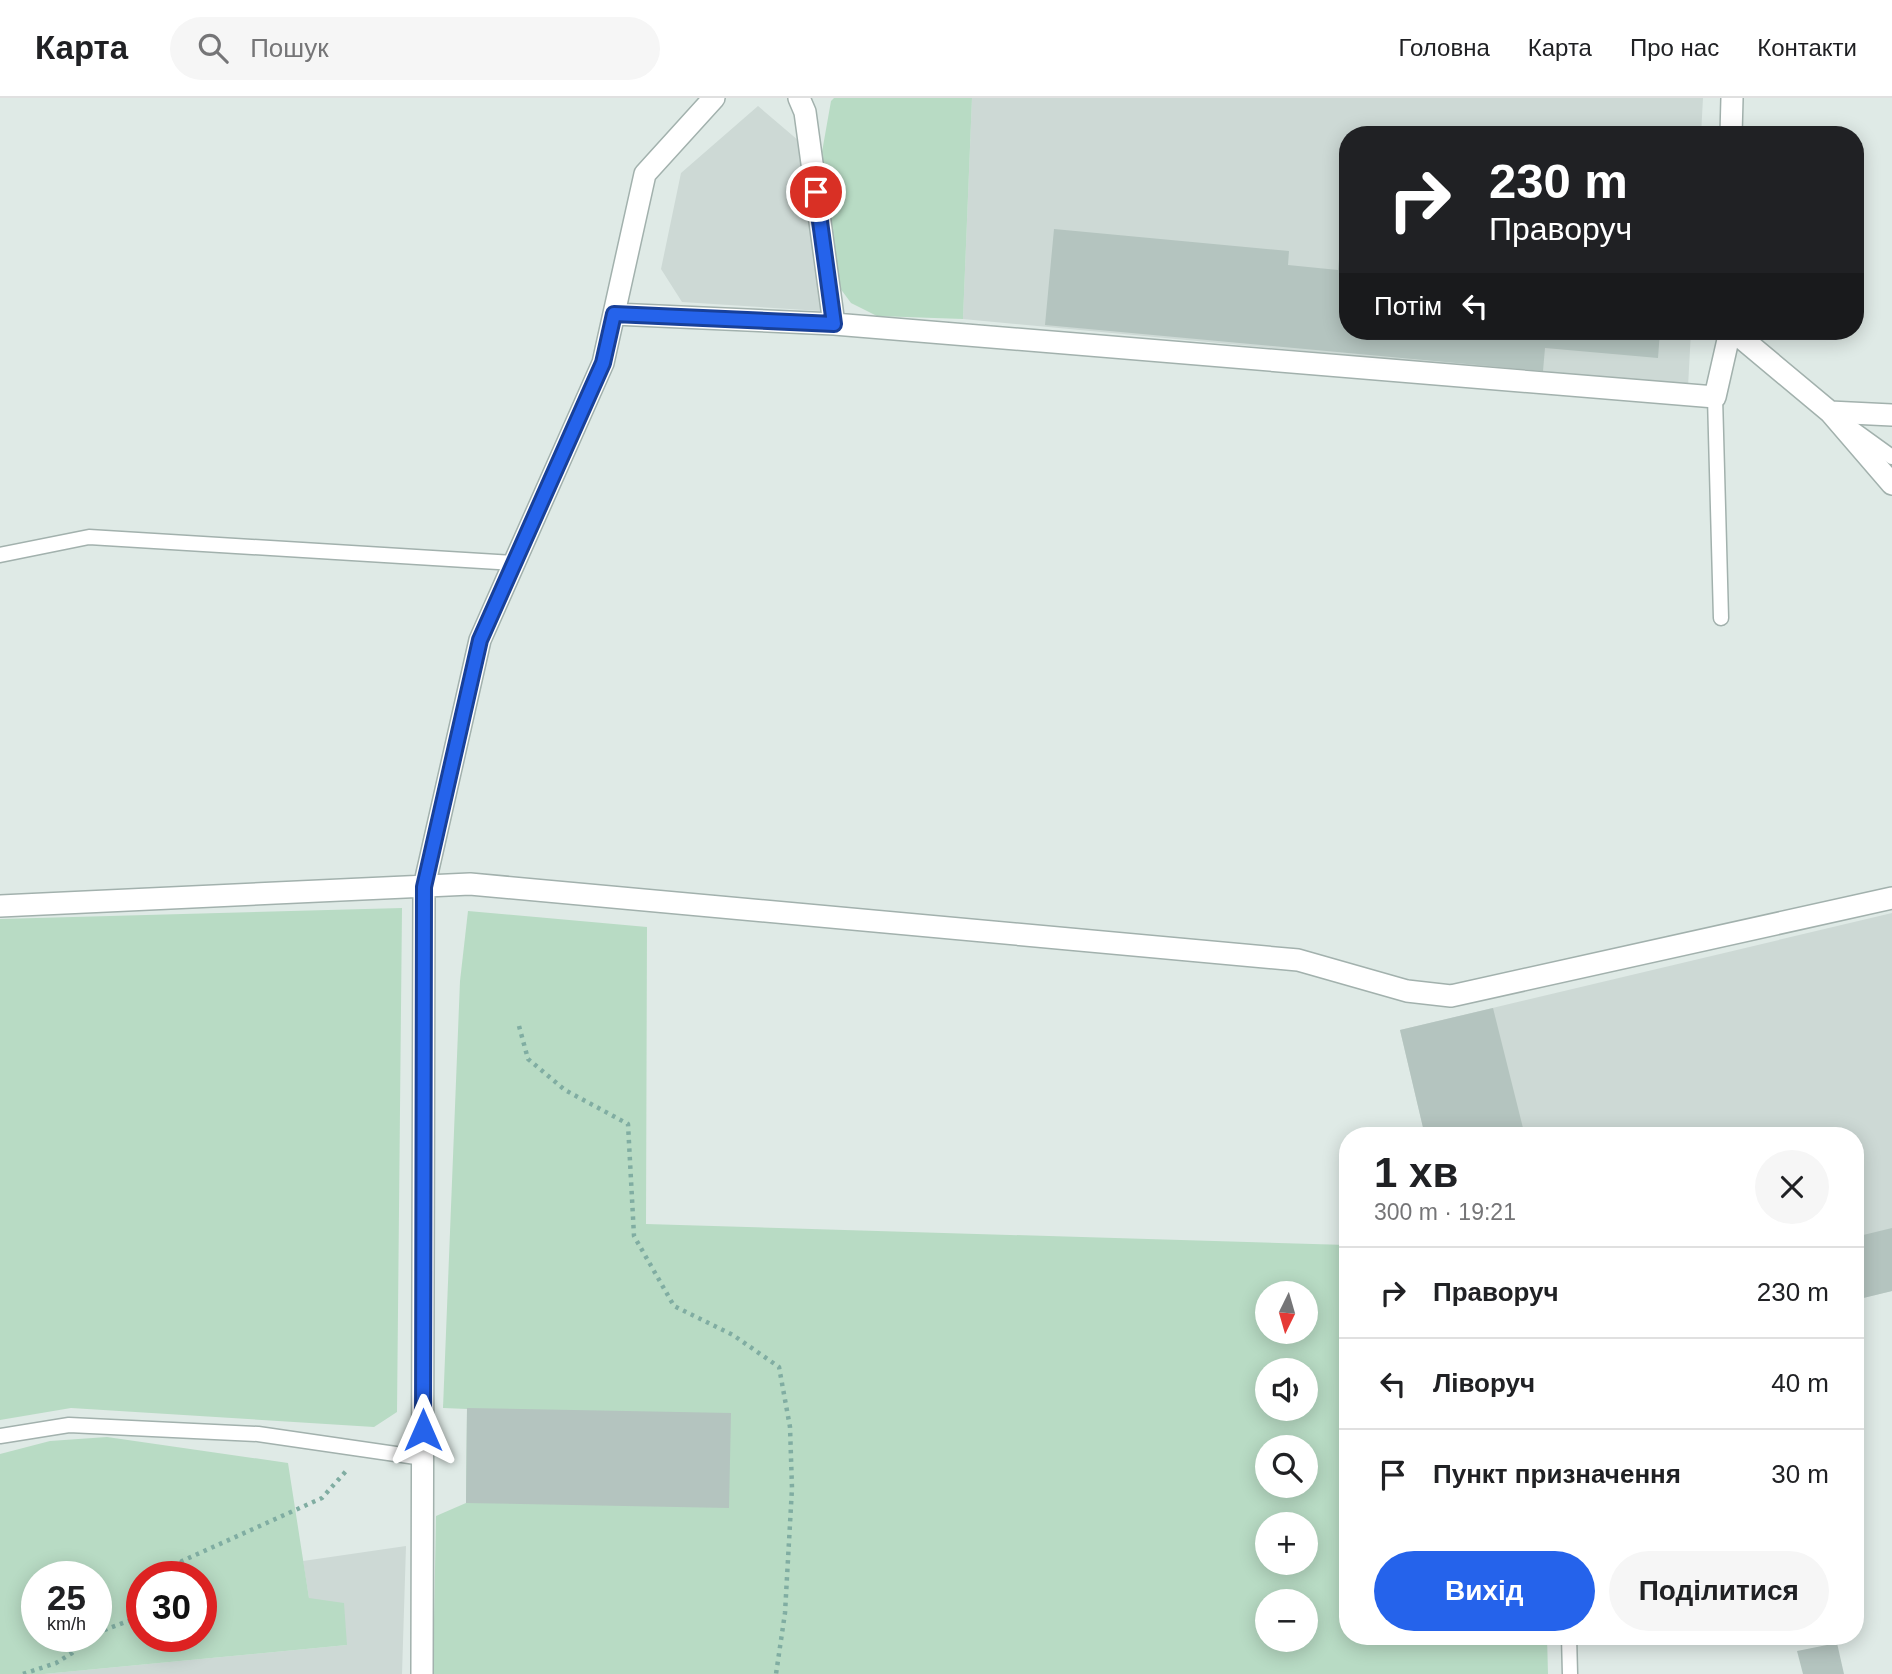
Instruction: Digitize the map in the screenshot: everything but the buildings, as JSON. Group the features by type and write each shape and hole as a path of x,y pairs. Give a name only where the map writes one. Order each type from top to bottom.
{"street":[{"path":"422,1674 424,887 480,640 603,363 645,174 714,98"},
{"path":"800,98 805,112 834,324"},
{"path":"1731,126 1732,98"},
{"path":"614,314 834,324 1715,397 1729,340"},
{"path":"1742,340 1830,412 1892,484"},
{"path":"1830,412 1892,415"},
{"path":"0,906 470,884 1298,960 1407,991 1451,996 1892,898"}],"lane":[{"path":"1715,397 1721,618"},
{"path":"1830,412 1892,457"},
{"path":"0,555 89,537 514,563"},
{"path":"0,1437 69,1425 258,1434 423,1458"},
{"path":"1569,1645 1570,1674"}],"path":[{"path":"519,1026 528,1059 565,1090 628,1124 634,1236 674,1306 733,1335 779,1367 790,1427 792,1488 785,1613 776,1674"},
{"path":"182,1561 322,1498 365,1450"},
{"path":"23,1674 73,1652"}],"shaded area":[{"path":"972,98 1703,98 1701,126 1339,126 1339,340 1691,340 1688,387 963,319"},
{"path":"758,106 799,141 821,311 682,302 661,269 681,173"},
{"path":"1892,913 1892,1291 1864,1298 1864,1127 1423,1127 1400,1030"},
{"path":"406,1546 402,1674 44,1674 347,1645 309,1598 303,1561"}],"green space":[{"path":"834,98 972,98 963,319 877,316 851,303 837,284 822,152 831,101"},
{"path":"402,908 397,1412 374,1427 71,1408 0,1420 0,919"},
{"path":"468,911 647,927 646,1224 1339,1245 1339,1645 1547,1645 1548,1674 433,1674 436,1516 466,1503 467,1409 443,1408 460,981"},
{"path":"107,1437 288,1463 309,1598 344,1603 347,1645 44,1674 0,1674 0,1454 50,1441"}],"route":[{"path":"423,1430 424,887 480,640 603,363 614,314 834,324 816,192"}]}
